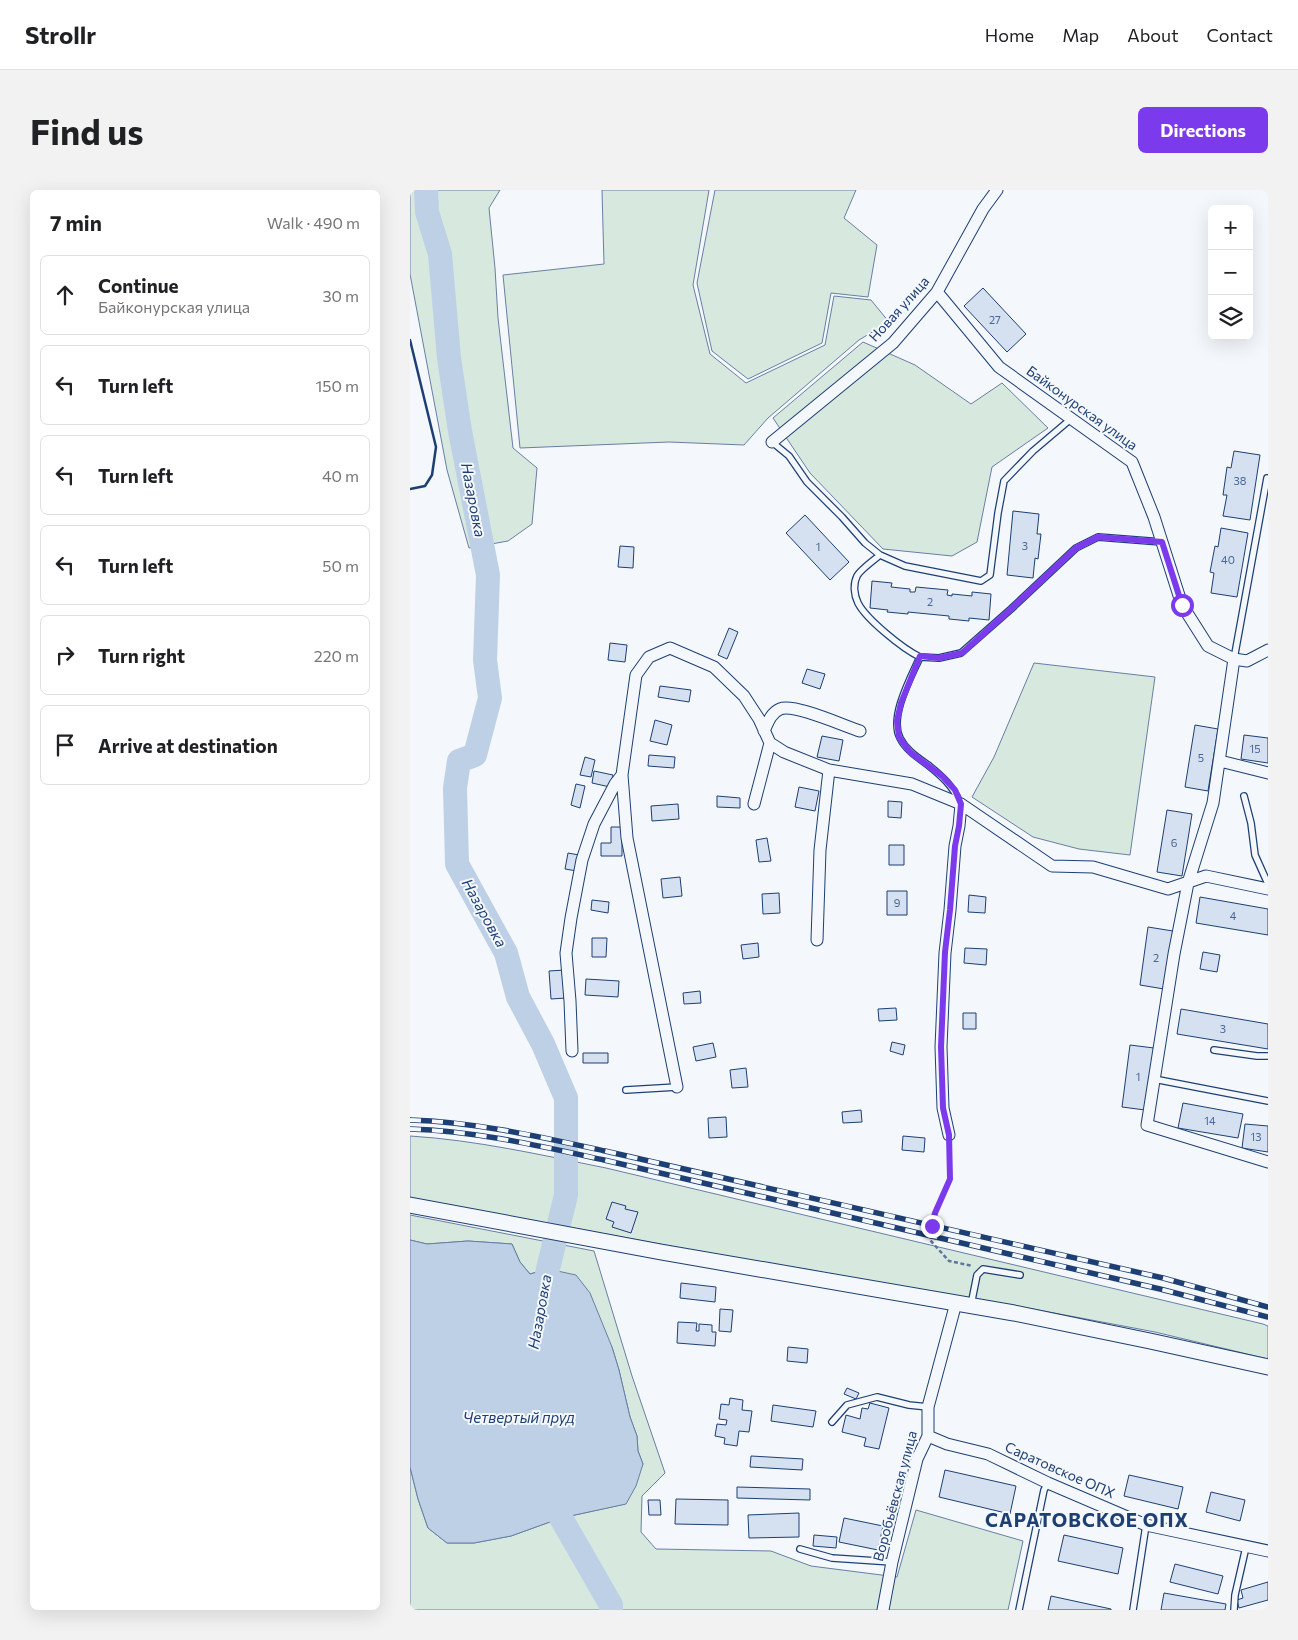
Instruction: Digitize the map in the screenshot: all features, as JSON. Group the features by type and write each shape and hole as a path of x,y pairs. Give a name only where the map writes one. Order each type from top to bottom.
{"street":[{"name":"Новая улица","path":"772,442 893,343 937,292 983,209 997,190"},
{"name":"Байконурская улица","path":"937,292 999,367 1132,462 1154,517 1182,605 1208,646 1234,660"},
{"path":"677,1087 627,838 622,775 636,675 649,657 670,648 714,667 744,696 770,743 784,752 829,770 912,784 961,804 1052,866 1093,867 1168,889 1206,876 1268,889"},
{"path":"1268,650 1247,661 1234,660 1213,803 1188,882 1174,954 1146,1125 1268,1162"},
{"path":"764,730 772,714 782,708 795,708 860,731"},
{"path":"754,804 770,743"},
{"path":"1220,761 1268,772"},
{"path":"817,940 820,850 829,770"},
{"path":"572,1051 566,953 571,918 582,860 594,824 615,784 622,775"},
{"path":"949,1135 943,1108 941,1047 945,952 961,804"},
{"path":"410,1205 661,1252 964,1304 1150,1341 1268,1368"},
{"name":"Воробьёвская улица","path":"883,1610 892,1562 917,1459 928,1436 928,1408 964,1304"},
{"name":"Саратовское ОПХ","path":"928,1436 947,1444 988,1454 1048,1483 1146,1525 1268,1551"}],"lane":[{"path":"772,442 789,456 807,482 842,517 865,544 880,554 904,566 981,581 990,575 1004,481 1033,451 1072,418"},
{"path":"1234,660 1267,478"},
{"path":"880,554 857,575 854,589 858,604 878,626 908,651 920,656 939,658 962,653 1076,548 1098,537 1162,542"},
{"path":"920,656 901,703 897,721 899,737 910,752 942,776 955,790 961,804"},
{"path":"1244,796 1251,823 1255,855 1268,884"},
{"path":"1214,1050 1268,1056"},
{"path":"1154,1079 1268,1101"},
{"path":"626,1090 677,1087"},
{"path":"964,1304 977,1275 983,1269 1020,1275"},
{"path":"832,1422 847,1405 877,1397 909,1406 928,1408"},
{"path":"1019,1610 1044,1490 1048,1483"},
{"path":"1133,1610 1146,1525"},
{"path":"1234,1610 1235,1595 1246,1547"},
{"path":"800,1550 832,1558 892,1562"}],"path":[{"path":"949,1135 950,1179 935,1213 930,1240 949,1261 975,1266 980,1271"}],"shaded area":[{"path":"410,190 500,190 489,208 498,318 513,448 537,468 532,524 508,541 469,548 447,470 410,274"},
{"path":"602,190 709,190 693,285 710,354 746,383 825,345 834,296 871,300 889,322 859,340 768,418 744,445 669,442 520,448 503,275 604,264"},
{"path":"715,190 856,190 844,218 877,245 868,297 831,293 822,343 748,379 712,351 697,283"},
{"path":"863,342 915,365 971,404 1002,383 1048,428 992,467 977,542 952,556 883,549 810,473 773,418"},
{"path":"1034,663 1155,677 1130,855 1079,849 1033,837 972,797 994,757"},
{"path":"410,1136 484,1144 606,1168 1263,1324 1268,1326 1268,1359 1155,1332 1017,1306 859,1280 410,1198"},
{"path":"410,1215 594,1251 632,1376 665,1473 642,1496 641,1532 656,1549 771,1551 811,1566 897,1577 916,1510 1023,1541 1008,1610 410,1610 410,1467 428,1528 447,1543 474,1543 511,1536 561,1518 625,1504 643,1464 638,1451 637,1436 630,1417 612,1347 548,1269 530,1274 520,1262 512,1244 468,1241 427,1244 410,1240"}],"water":[{"name":"Четвертый пруд","path":"410,1240 427,1244 468,1241 512,1244 520,1262 530,1274 548,1269 576,1275 590,1293 612,1347 630,1417 637,1436 638,1451 643,1464 636,1486 626,1504 561,1518 511,1536 474,1543 447,1543 428,1528 410,1467"}],"building":[{"path":"983,288 1026,334 1007,352 964,306"},
{"path":"1234,451 1260,455 1250,520 1223,516 1227,495 1223,495 1227,467 1231,468"},
{"path":"1013,511 1039,514 1037,534 1041,534 1038,559 1035,558 1033,578 1007,575"},
{"path":"805,515 849,562 830,580 786,533"},
{"path":"1221,528 1248,533 1237,597 1211,593 1214,573 1210,572 1215,546 1218,547"},
{"path":"620,546 634,547 633,568 618,567"},
{"path":"872,581 892,583 891,587 910,589 910,592 915,592 916,587 948,590 947,595 952,596 952,594 972,596 972,592 991,594 989,620 949,619 949,616 887,612 888,610 870,608"},
{"path":"729,628 738,632 727,659 718,655"},
{"path":"610,643 627,645 625,662 608,660"},
{"path":"807,669 825,674 820,689 802,683"},
{"path":"660,686 691,690 689,702 658,697"},
{"path":"655,720 672,725 667,745 650,741"},
{"path":"1195,725 1218,729 1208,791 1185,787"},
{"path":"1244,735 1268,738 1268,763 1241,759"},
{"path":"822,736 843,740 839,761 817,757"},
{"path":"649,755 675,757 674,768 648,766"},
{"path":"585,757 595,760 591,777 580,775"},
{"path":"594,771 613,775 610,787 592,783"},
{"path":"576,784 585,786 580,808 571,805"},
{"path":"799,787 819,791 815,811 795,807"},
{"path":"717,796 740,798 740,808 717,807"},
{"path":"888,801 902,802 901,818 888,817"},
{"path":"678,804 679,819 652,821 651,806"},
{"path":"1167,810 1192,814 1182,876 1157,872"},
{"path":"611,827 622,827 622,856 601,856 601,843 611,843"},
{"path":"767,838 771,861 759,862 756,840"},
{"path":"889,845 904,845 904,865 889,865"},
{"path":"568,853 579,855 577,871 565,869"},
{"path":"680,877 682,896 663,898 661,879"},
{"path":"887,891 907,891 907,915 887,915"},
{"path":"779,893 780,913 763,914 762,894"},
{"path":"969,895 986,897 985,913 968,912"},
{"path":"1200,897 1268,909 1268,935 1196,923"},
{"path":"592,900 609,902 608,913 591,910"},
{"path":"1148,927 1173,931 1164,989 1140,985"},
{"path":"592,938 607,938 606,957 592,957"},
{"path":"758,943 759,957 743,959 741,945"},
{"path":"965,948 987,949 986,965 964,963"},
{"path":"1203,952 1220,955 1217,972 1200,969"},
{"path":"565,970 566,998 551,999 549,971"},
{"path":"586,979 619,981 618,997 585,995"},
{"path":"700,991 701,1003 684,1004 683,993"},
{"path":"896,1008 897,1020 879,1021 878,1009"},
{"path":"1181,1009 1268,1024 1268,1049 1177,1034"},
{"path":"963,1013 976,1013 976,1029 963,1029"},
{"path":"892,1042 905,1045 903,1055 890,1051"},
{"path":"713,1043 716,1057 696,1061 693,1047"},
{"path":"1130,1045 1154,1048 1145,1110 1122,1107"},
{"path":"583,1053 608,1053 608,1063 583,1063"},
{"path":"746,1068 748,1087 732,1088 730,1070"},
{"path":"1183,1103 1243,1114 1238,1138 1178,1128"},
{"path":"861,1110 862,1122 843,1123 842,1112"},
{"path":"726,1117 727,1137 709,1138 708,1118"},
{"path":"1245,1124 1268,1126 1268,1152 1242,1148"},
{"path":"903,1136 925,1138 924,1152 902,1150"},
{"path":"612,1202 626,1206 625,1209 638,1212 631,1233 612,1227 614,1222 606,1219"},
{"path":"681,1283 716,1287 715,1302 680,1298"},
{"path":"720,1309 733,1310 731,1332 719,1331"},
{"path":"678,1322 697,1323 696,1331 699,1331 699,1324 712,1325 712,1332 716,1332 715,1346 677,1343"},
{"path":"788,1347 808,1349 807,1363 787,1361"},
{"path":"847,1388 859,1393 856,1399 844,1394"},
{"path":"730,1398 743,1400 742,1410 752,1411 749,1432 739,1431 737,1446 724,1444 725,1438 715,1436 717,1424 726,1425 727,1420 719,1419 721,1404 729,1405"},
{"path":"870,1403 889,1408 879,1449 864,1446 866,1438 842,1432 846,1415 860,1419 862,1408 868,1409"},
{"path":"773,1405 816,1411 813,1427 771,1421"},
{"path":"751,1456 803,1459 802,1470 750,1467"},
{"path":"945,1470 1016,1486 1010,1514 939,1497"},
{"path":"1129,1475 1183,1487 1178,1509 1124,1496"},
{"path":"737,1487 810,1489 810,1500 737,1498"},
{"path":"1211,1492 1245,1500 1240,1521 1206,1512"},
{"path":"676,1499 728,1500 728,1525 675,1524"},
{"path":"648,1500 660,1500 661,1515 649,1515"},
{"path":"799,1513 799,1537 749,1538 748,1515"},
{"path":"844,1518 883,1526 878,1550 839,1542"},
{"path":"814,1535 837,1537 836,1548 813,1546"},
{"path":"1064,1535 1123,1548 1118,1574 1058,1561"},
{"path":"1175,1564 1223,1576 1218,1594 1170,1582"},
{"path":"1268,1582 1268,1600 1239,1608 1237,1600 1243,1598 1241,1590"},
{"path":"1164,1593 1226,1604 1225,1610 1161,1610"},
{"path":"1051,1596 1111,1609 1111,1610 1048,1610"}],"waterway":[{"name":"Назаровка","path":"426,190 427,212 440,254 449,358 460,431 488,575 485,660 490,698 475,755 459,761 455,788 457,864 506,953 518,997 543,1044 566,1098 566,1195 542,1301"},
{"name":"Назаровка","path":"545,1490 611,1605 611,1610"}],"railway":[{"path":"410,1120 484,1127 581,1146 1163,1278 1268,1307"},
{"path":"410,1129 484,1136 580,1155 1160,1289 1268,1317"}],"wall":[{"path":"410,340 436,447 432,475 425,486 410,489"}],"district":[{"name":"САРАТОВСКОЕ ОПХ","path":"1087,1520"}],"route":[{"path":"932,1226 935,1213 942,1201 950,1179 951,1156 943,1108 941,1047 945,952 961,804 955,790 942,776 910,752 899,737 897,721 901,703 920,656 939,658 962,653 1076,548 1098,537 1128,541 1162,542 1182,605"}]}
